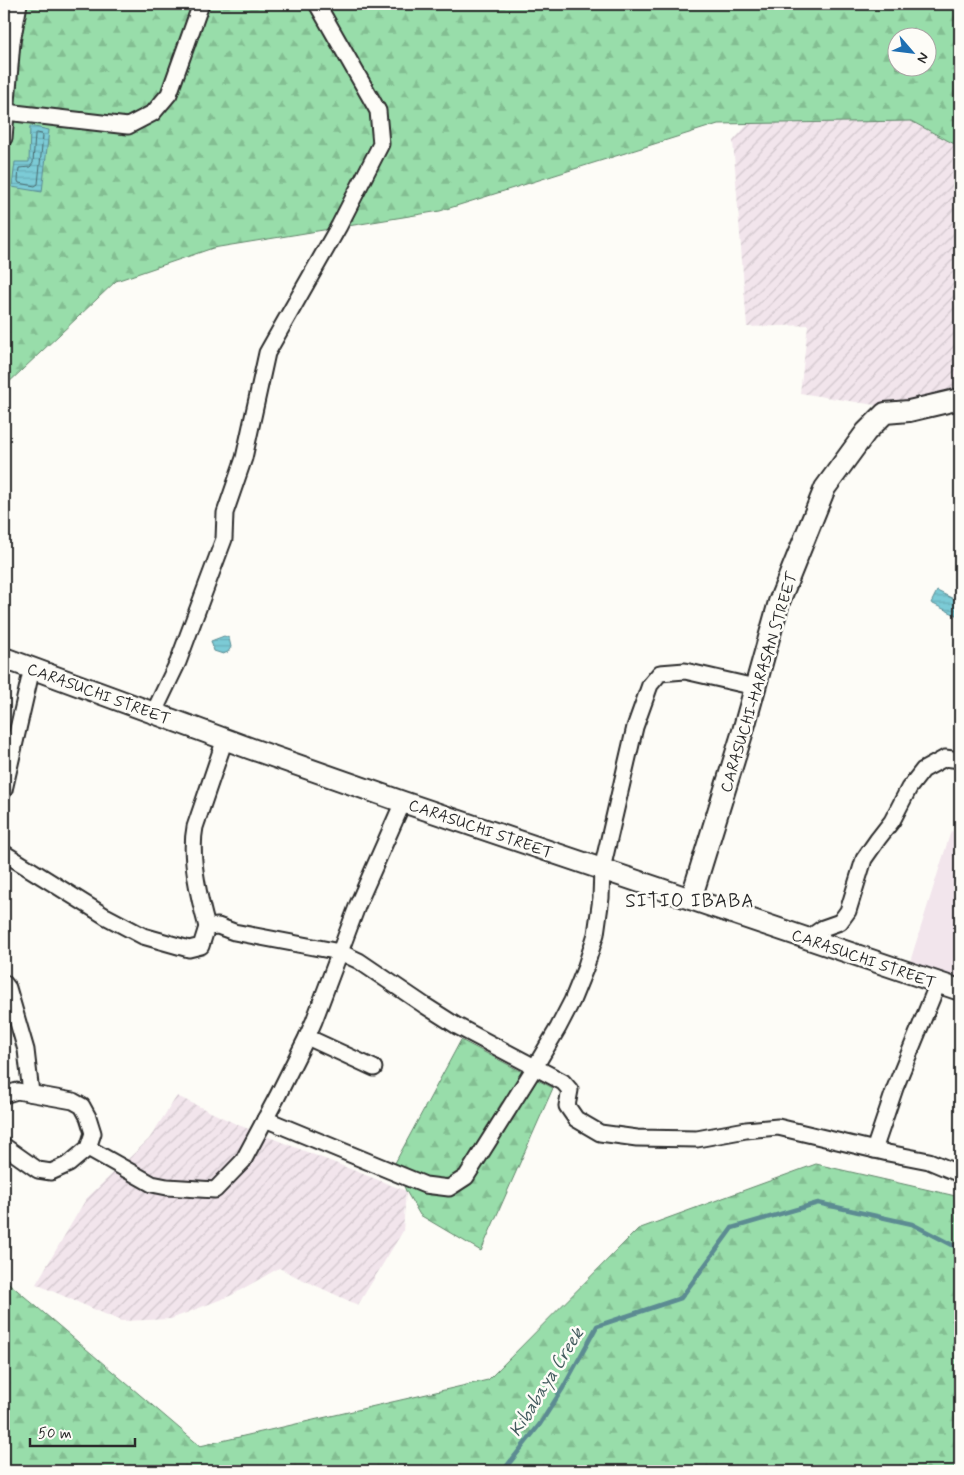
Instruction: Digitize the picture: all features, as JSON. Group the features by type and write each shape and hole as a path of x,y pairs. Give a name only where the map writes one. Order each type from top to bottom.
{"street":[{"path":"4,138 12,42 19,4"},
{"path":"6,112 128,126 153,113 169,94 200,4"},
{"path":"154,712 178,662 224,539 226,513 244,458 267,353 339,226 381,144 378,111 317,4"},
{"name":"CARASUCHI-HARASAN STREET","path":"691,899 780,602 825,488 866,432 885,414 908,411 960,399"},
{"name":"CARASUCHI STREET","path":"4,658 404,802 960,990"},
{"path":"4,790 32,668"},
{"path":"265,1119 425,1185 449,1188 466,1177 536,1067 572,1001 585,969 596,934 601,898 602,869 635,727 650,685 660,673 685,671 755,687"},
{"path":"4,853 105,916 143,936 189,949 201,946 207,927 199,900 192,841 225,739"},
{"path":"807,938 823,928 840,922 848,911 864,859 892,820 909,788 923,770 945,758 960,760"},
{"path":"88,1148 152,1184 167,1187 215,1190 243,1161 314,1021 358,904 404,802"},
{"path":"207,927 218,926 234,932 340,952 359,962 457,1026 564,1082 570,1090 568,1106 576,1119 600,1133 637,1138 697,1139 746,1130 778,1127 929,1161 960,1174"},
{"path":"4,982 8,988 26,1050 31,1093"},
{"path":"874,1150 895,1088 938,983"},
{"path":"306,1037 374,1068"},
{"path":"4,1095 17,1091 73,1101 82,1106 93,1133 88,1148 69,1164 51,1172 38,1170 4,1146"}],"shaded area":[{"path":"911,121 960,147 960,389 881,406 800,393 808,325 747,327 733,141 749,123"},
{"path":"951,831 960,834 960,981 909,965"},
{"path":"177,1096 236,1124 406,1191 403,1231 358,1305 279,1268 232,1295 171,1319 121,1321 36,1284 86,1199 149,1139"}],"green space":[{"path":"4,4 960,4 960,147 911,121 718,124 440,211 213,248 116,281 4,387"},
{"path":"461,1040 553,1088 481,1251 420,1215 406,1191 395,1163"},
{"path":"816,1164 960,1197 960,1471 4,1471 4,1279 200,1446 488,1380 638,1229"}],"water":[{"path":"30,126 49,130 42,192 12,187 15,162 29,162"},
{"path":"937,591 960,602 960,617 931,603"},
{"path":"224,636 229,638 231,647 228,652 223,654 214,651 211,641"}],"waterway":[{"name":"Kibabaya Creek","path":"503,1471 540,1424 563,1388 597,1326 681,1298 732,1228 818,1203 912,1224 960,1249"}],"district":[{"name":"SITIO IBABA","path":"690,900"}]}
